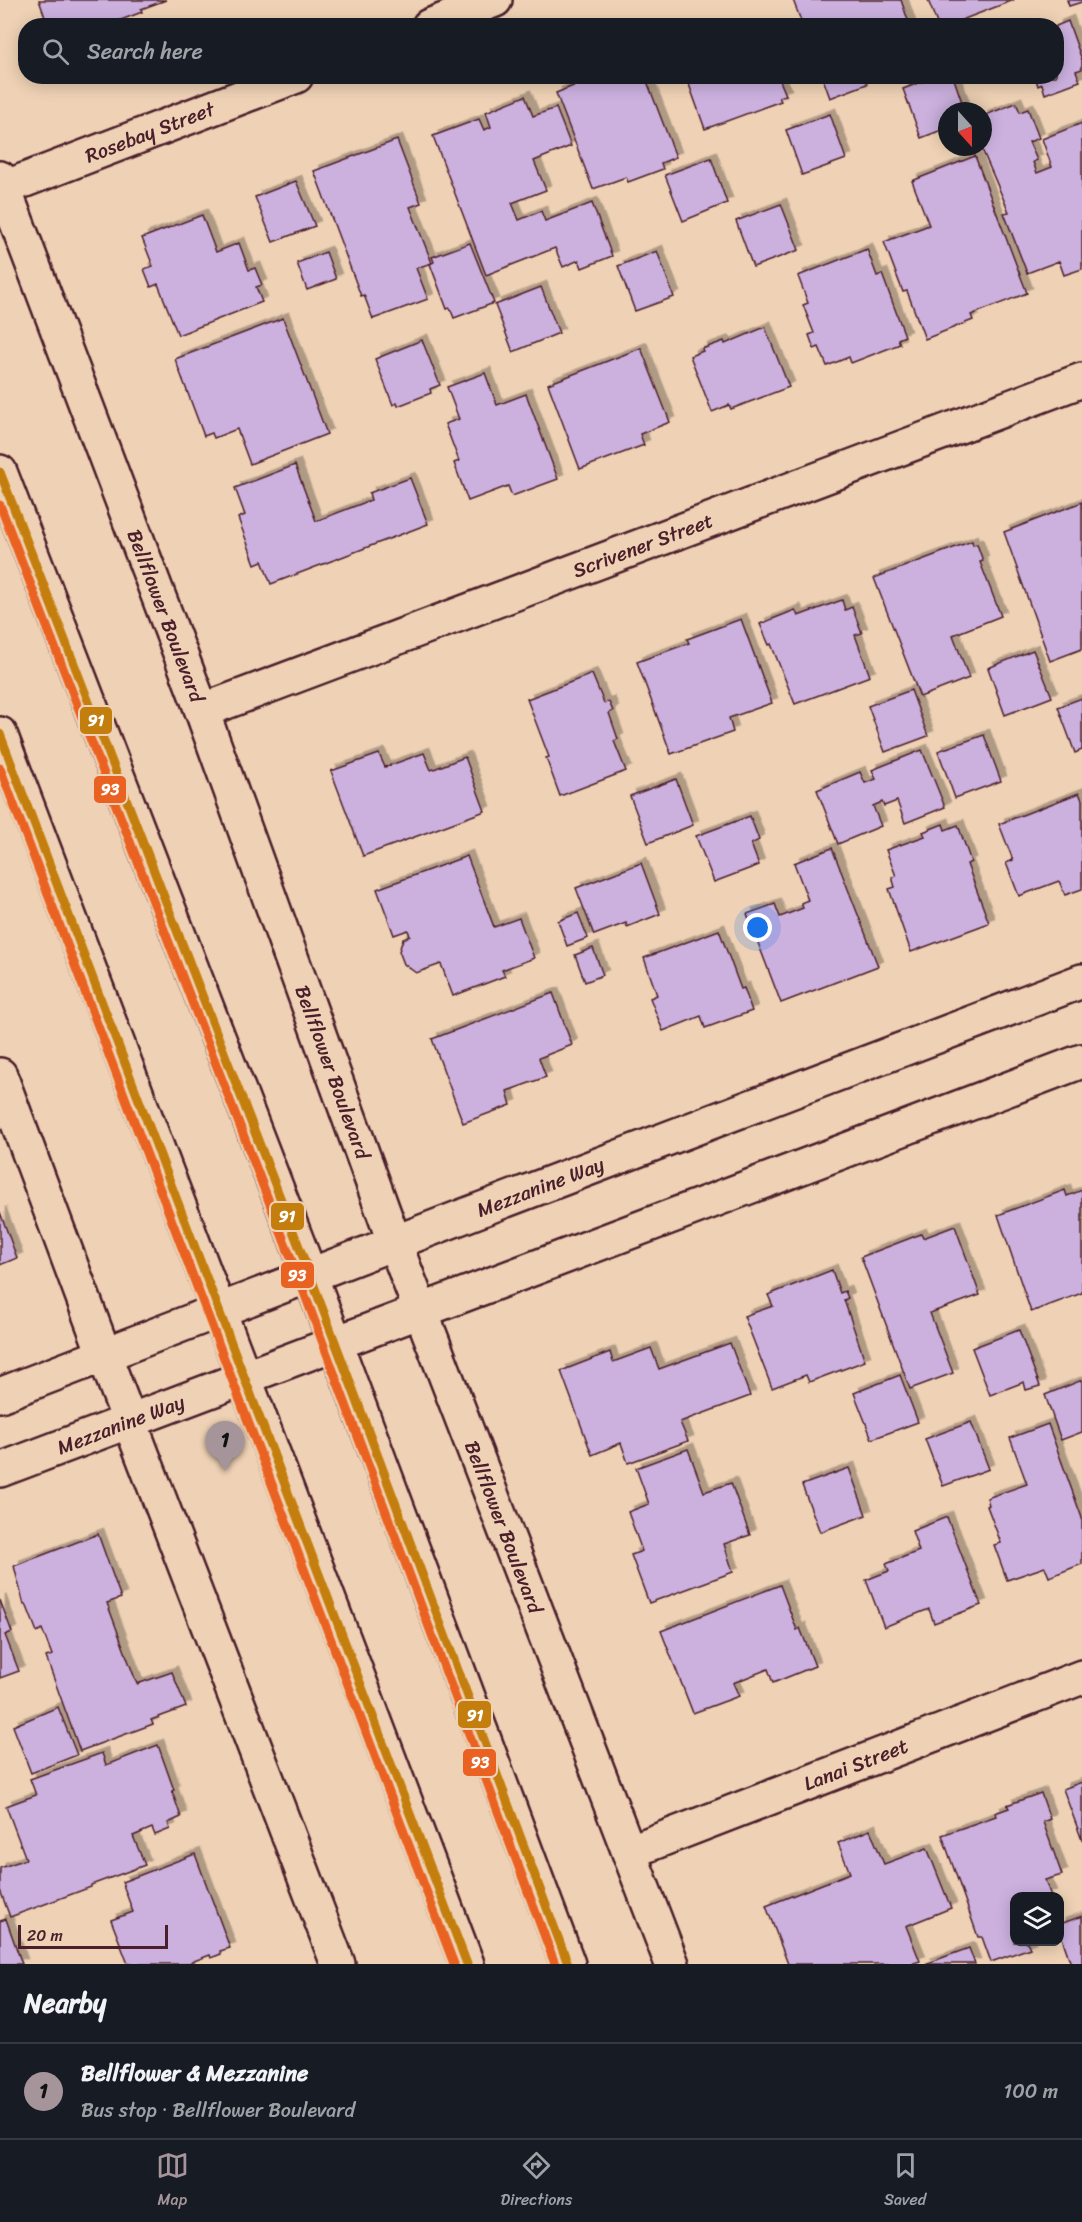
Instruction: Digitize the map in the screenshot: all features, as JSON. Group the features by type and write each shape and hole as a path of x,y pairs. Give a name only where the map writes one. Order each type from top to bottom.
{"street":[{"path":"449,18 495,0"},
{"name":"Rosebay Street","path":"2,183 274,84"},
{"name":"Bellflower Boulevard","path":"2,183 202,711 395,1244 672,1964"},
{"name":"Scrivener Street","path":"202,711 1082,380"},
{"path":"0,472 310,1275 568,1964"},
{"path":"0,734 467,1964"},
{"name":"Mezzanine Way","path":"0,1395 395,1244 480,1209 1082,981"},
{"name":"Mezzanine Way","path":"0,1470 1082,1061"},
{"path":"0,1074 338,1964"},
{"name":"Lanai Street","path":"629,1852 1082,1677"}],"building":[{"path":"39,0 166,0 141,9 142,12 126,18 45,18"},
{"path":"793,0 901,0 907,18 800,18"},
{"path":"928,0 1014,0 967,18 935,18"},
{"path":"1067,0 1082,0 1082,2 1069,6"},
{"path":"1068,21 1082,60 1082,69 1076,71 1080,81 1045,94 1042,84 1064,84 1064,23"},
{"path":"578,84 648,84 676,157 661,163 663,169 628,182 626,177 593,189 556,93"},
{"path":"689,84 781,84 786,95 779,97 781,101 705,129"},
{"path":"825,84 867,84 830,98"},
{"path":"916,84 956,84 962,102 938,102 938,131 921,138 903,89"},
{"path":"525,96 533,116 556,108 571,146 534,161 546,190 512,203 519,220 541,211 545,221 592,203 612,256 582,268 579,260 563,267 555,248 486,275 433,136 479,119 484,130 491,127 486,112"},
{"path":"1016,103 1020,112 1028,109 1039,138 1029,142 1037,160 1033,162 1037,173 1052,167 1042,139 1082,123 1082,269 1064,275 1059,261 1027,273 1004,213 1009,212 985,156 992,156 992,112"},
{"path":"830,114 846,159 802,175 786,130"},
{"path":"397,140 421,203 410,207 432,263 416,268 428,299 373,319 364,295 361,296 314,171"},
{"path":"975,156 1027,293 971,315 973,320 925,339 907,291 903,292 884,242 929,225 912,181"},
{"path":"711,158 727,203 683,221 665,175"},
{"path":"296,181 315,226 273,242 255,197"},
{"path":"781,204 799,250 753,267 736,221"},
{"path":"202,215 216,252 239,243 249,270 255,268 262,285 256,287 262,302 178,335 158,284 151,287 144,269 153,266 142,238"},
{"path":"470,243 494,303 454,318 450,308 447,309 430,264 434,262 432,257"},
{"path":"867,249 877,276 882,274 905,336 898,339 900,344 851,363 849,357 827,366 819,347 814,349 809,335 814,333 803,305 808,303 798,276"},
{"path":"657,251 674,297 635,311 618,266"},
{"path":"326,252 336,279 307,290 297,263"},
{"path":"541,287 559,333 513,352 495,305"},
{"path":"283,318 327,434 250,464 237,429 214,438 212,433 204,436 175,359"},
{"path":"765,327 789,387 731,409 729,405 712,412 690,356 703,351 702,349 724,341 725,344"},
{"path":"422,340 440,385 430,389 431,393 398,406 397,403 393,405 375,359"},
{"path":"641,348 670,422 640,434 644,445 580,469 548,384"},
{"path":"485,373 497,405 526,394 558,479 512,496 508,486 468,501 454,463 459,461 445,424 459,419 447,387"},
{"path":"295,465 316,521 371,500 369,493 410,478 428,524 271,584 262,561 255,564 238,518 245,515 235,488"},
{"path":"1082,502 1082,649 1050,661 1004,532"},
{"path":"972,541 973,545 977,544 983,561 980,562 1001,616 953,635 969,678 920,697 874,578"},
{"path":"842,600 845,610 852,607 862,633 855,635 870,676 795,704 771,644 769,645 760,624 795,610 798,616"},
{"path":"741,619 772,703 729,718 733,732 671,754 637,662 689,643 687,639"},
{"path":"1033,650 1052,697 1005,715 988,668"},
{"path":"592,674 604,703 609,702 613,711 609,713 618,739 614,741 626,771 560,796 546,758 549,757 527,699"},
{"path":"911,690 928,736 885,752 868,706"},
{"path":"1082,698 1082,750 1075,753 1058,707"},
{"path":"984,735 1001,781 955,798 938,751"},
{"path":"922,750 945,807 905,823 897,801 884,806 882,802 873,806 881,826 838,844 817,790 860,772 865,783 876,779 872,770"},
{"path":"424,753 431,770 465,757 485,811 363,856 331,771 379,754 385,767"},
{"path":"676,779 693,825 648,843 630,796"},
{"path":"1079,793 1082,800 1082,889 1065,895 1059,881 1019,896 1006,863 1013,860 999,824"},
{"path":"750,816 759,840 751,844 759,865 714,882 696,836"},
{"path":"943,824 945,830 958,825 971,862 967,864 989,923 911,952 889,889 895,887 892,877 896,876 886,850 925,836 923,832"},
{"path":"832,848 878,966 781,1003 747,914 775,904 780,917 803,908 801,903 808,900 794,863"},
{"path":"467,856 494,927 519,918 534,958 502,970 505,976 453,996 441,964 416,973 404,964 399,951 403,939 410,936 408,930 394,935 377,889"},
{"path":"641,863 660,914 627,927 626,923 594,935 576,888"},
{"path":"578,913 588,938 567,946 558,921"},
{"path":"719,930 741,989 744,988 752,1011 705,1028 701,1016 663,1031 650,998 657,995 644,958"},
{"path":"593,948 603,975 585,982 575,955"},
{"path":"553,993 572,1045 539,1058 546,1077 507,1091 511,1105 463,1123 432,1039"},
{"path":"1065,1190 1067,1196 1082,1190 1082,1293 1031,1312 998,1215"},
{"path":"0,1212 17,1258 0,1265"},
{"path":"955,1226 980,1295 930,1313 953,1373 910,1389 861,1257 921,1234 923,1238"},
{"path":"832,1270 840,1293 845,1291 848,1298 844,1300 865,1361 809,1382 806,1375 772,1388 744,1316 773,1306 768,1295"},
{"path":"1019,1330 1040,1386 1026,1390 1024,1382 990,1395 972,1348"},
{"path":"730,1343 750,1396 680,1422 688,1441 628,1463 621,1443 592,1455 561,1371 610,1352 613,1362 651,1348 659,1369"},
{"path":"900,1375 918,1422 872,1439 854,1393"},
{"path":"1082,1380 1082,1432 1061,1440 1045,1395"},
{"path":"971,1422 989,1469 943,1486 925,1439"},
{"path":"1048,1424 1082,1518 1082,1564 1049,1577 1045,1567 1007,1580 994,1545 1001,1543 987,1506 989,1505 987,1498 1027,1484 1010,1438"},
{"path":"688,1449 704,1492 731,1483 750,1535 724,1544 733,1572 649,1603 631,1555 642,1551 628,1512 649,1504 636,1468"},
{"path":"849,1468 866,1515 820,1532 802,1485"},
{"path":"947,1517 981,1605 934,1623 929,1609 884,1627 866,1580 889,1571 886,1564 919,1551 912,1531"},
{"path":"98,1534 121,1598 107,1603 137,1684 172,1672 186,1707 151,1720 153,1724 80,1751 46,1657 52,1655 42,1629 37,1632 26,1604 24,1605 14,1566"},
{"path":"780,1585 797,1630 800,1628 815,1666 773,1683 768,1669 733,1683 739,1696 693,1713 661,1631"},
{"path":"0,1600 12,1632 5,1635 19,1671 0,1678"},
{"path":"58,1707 77,1755 31,1773 13,1726"},
{"path":"158,1745 181,1817 168,1823 170,1829 155,1835 152,1828 133,1836 145,1865 10,1917 0,1890 0,1868 26,1859 6,1806 36,1795 30,1779 102,1753 106,1765"},
{"path":"1082,1782 1082,1840 1063,1789"},
{"path":"1041,1793 1050,1819 1043,1822 1062,1875 1045,1880 1050,1892 1010,1892 1010,1946 1029,1946 1030,1948 991,1962 982,1937 978,1937 942,1835 996,1816 995,1813 1009,1808 1007,1805"},
{"path":"870,1830 884,1864 927,1848 951,1908 906,1926 920,1961 911,1964 788,1964 766,1906 850,1873 838,1843"},
{"path":"195,1854 230,1948 220,1951 221,1954 211,1958 210,1955 186,1964 128,1964 111,1920 133,1912 122,1882"},
{"path":"1082,1916 1082,1964 1071,1964 1064,1944 1064,1923"},
{"path":"6,1919 22,1964 0,1964 0,1921"},
{"path":"969,1948 975,1964 925,1964"}],"transit line":[{"name":"91","path":"0,472 310,1275 568,1964"},
{"name":"93","path":"0,505 299,1279 555,1964"},
{"name":"91","path":"0,734 467,1964"},
{"name":"93","path":"0,768 454,1964"}],"place":[{"name":"Bellflower & Mezzanine","path":"225,1471"}]}
